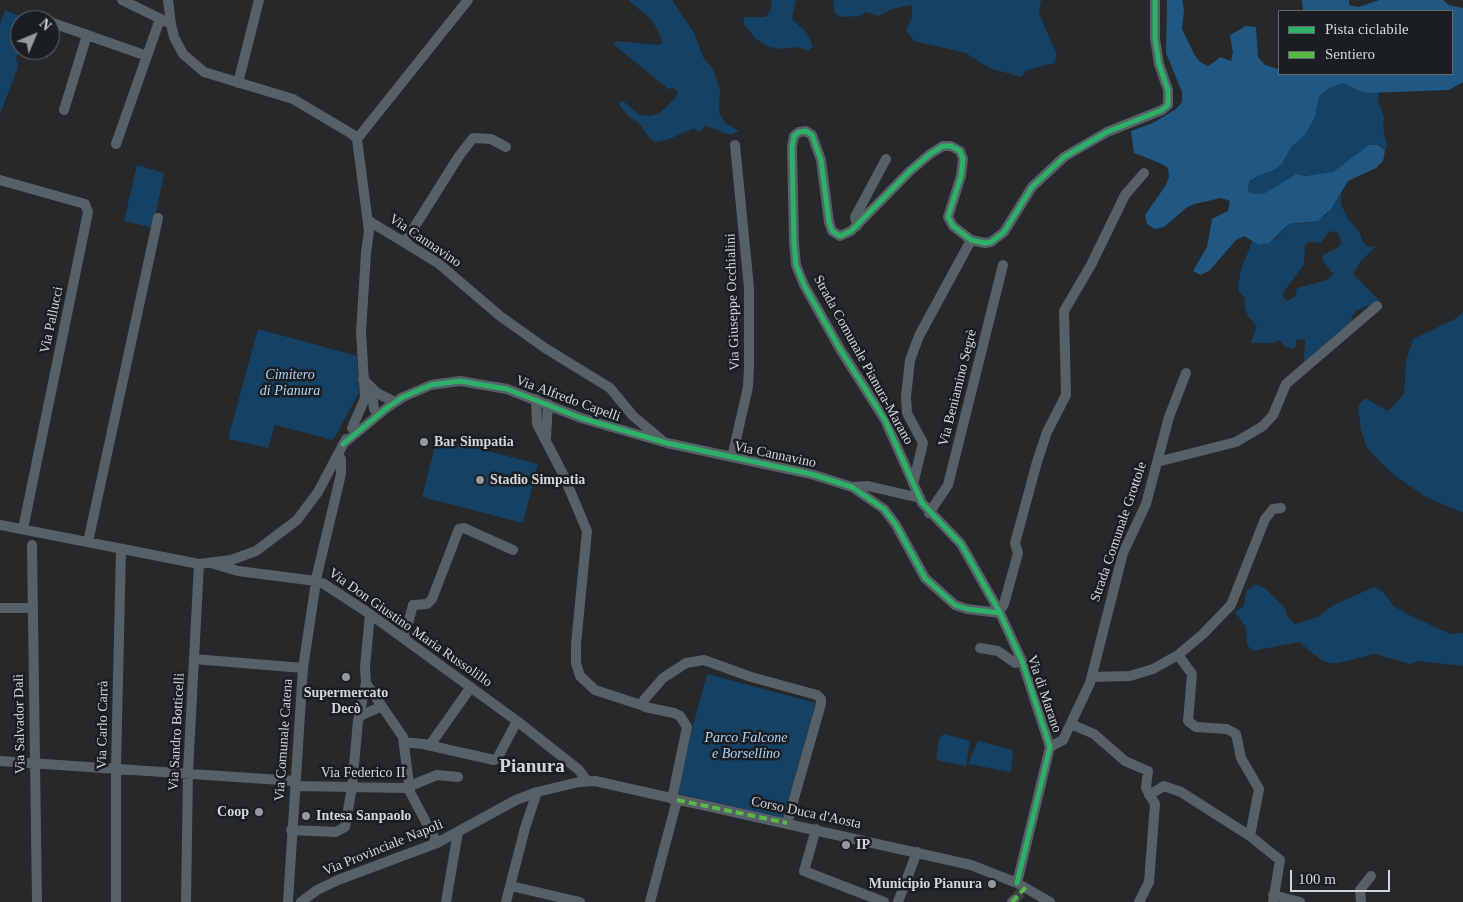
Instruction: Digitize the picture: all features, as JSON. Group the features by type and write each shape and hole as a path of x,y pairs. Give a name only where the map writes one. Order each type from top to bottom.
{"street":[{"path":"122,0 170,24"},
{"path":"168,0 170,24 178,48 189,62 204,72 304,104 357,139"},
{"path":"238,83 259,0"},
{"path":"354,430 364,397 362,332 369,221 357,139 468,0"},
{"name":"Strada Comunale Pianura-Marano","path":"920,498 893,435 840,349 804,285 796,265 792,147 794,136 800,132 809,133 817,145 821,160 829,222 832,231 840,236 857,226 910,171 943,146 951,146 960,151 963,159 961,176 949,209 949,220 956,229 972,240 985,243 994,240 1004,232 1032,187 1064,157 1107,132 1162,110 1168,105 1168,90 1159,64 1155,39 1155,0"},
{"path":"116,144 160,19"},
{"path":"60,26 147,56"},
{"path":"64,110 87,35"},
{"path":"405,242 459,156 473,138 491,139 506,148"},
{"name":"Via Giuseppe Occhialini","path":"732,457 748,387 749,366 749,288 736,145"},
{"path":"857,226 855,217 886,159"},
{"path":"1000,612 1018,553 1015,543 1036,462 1047,432 1066,396 1064,311 1091,265 1125,195 1144,173"},
{"name":"Via Pallucci","path":"0,180 85,204 88,212 23,529"},
{"path":"88,542 158,218"},
{"name":"Via Cannavino","path":"369,221 438,263 500,316 545,348 610,388 641,424 667,443 811,474 852,487 884,509 896,525 925,578 955,605 968,609 1000,612"},
{"path":"913,484 923,443 907,413 906,397 910,360 919,336 970,242"},
{"name":"Via Beniamino Segrè","path":"929,513 948,485 1003,265"},
{"path":"1157,462 1236,442 1264,426 1273,414 1286,384 1377,306"},
{"name":"Strada Comunale Grottole","path":"1050,747 1062,740 1092,677 1095,657 1123,553 1146,504 1169,417 1186,373"},
{"path":"363,379 377,393 396,400"},
{"name":"Via Alfredo Capelli","path":"231,560 256,551 297,520 318,492 343,444 374,409 431,385 460,381 507,389 581,418 667,443"},
{"path":"364,397 373,401 374,409"},
{"path":"536,399 537,424 582,515 586,531 576,644 576,663 580,676 595,690 645,702 674,713 680,716 687,727 674,799 650,902"},
{"name":"Via Alfredo Capelli","path":"354,430 396,400"},
{"path":"546,439 548,404"},
{"name":"Via Don Giustino Maria Russolillo","path":"338,455 341,459 340,474 316,581 370,614 471,687 579,770 587,781"},
{"name":"Via Cannavino","path":"852,487 868,486 920,498"},
{"name":"Via di Marano","path":"920,498 929,513 960,544 1000,612 1022,661 1050,747"},
{"path":"1092,677 1130,676 1153,669 1178,655 1203,634 1231,605 1265,519 1273,509 1282,508"},
{"path":"0,525 199,564 231,560 238,570"},
{"path":"404,638 413,605 416,603 427,604 432,599 459,529 464,528 513,550"},
{"name":"Via Salvador Dalì","path":"32,545 31,608 36,902"},
{"name":"Via Carlo Carrà","path":"116,902 116,767 122,548"},
{"path":"212,563 238,570 316,581"},
{"name":"Via Sandro Botticelli","path":"186,902 188,772 199,564"},
{"name":"Via Comunale Catena","path":"288,902 291,830 303,668 316,581"},
{"path":"0,608 31,608"},
{"path":"291,830 336,832 342,830 346,825 366,683 365,667 370,614"},
{"path":"980,648 998,651 1015,663 1022,661"},
{"path":"1178,655 1192,674 1188,721 1196,726 1227,729 1236,734 1241,758 1259,789 1250,836"},
{"path":"194,659 303,668"},
{"path":"645,702 658,682 686,663 700,660 741,672 751,678 817,695 822,702 786,822"},
{"path":"366,683 395,722 405,742 411,794 438,843"},
{"path":"430,745 471,687"},
{"path":"360,716 382,706"},
{"path":"405,742 430,745 494,760 499,755 517,721"},
{"path":"1071,724 1100,738 1129,764 1146,770 1146,788 1155,804 1150,877 1139,902"},
{"path":"1027,890 1028,837 1050,747"},
{"name":"Via Federico II","path":"0,761 188,772 295,784 352,787 410,787 437,775 458,777"},
{"name":"Corso Duca d'Aosta","path":"587,781 605,782 971,865 1050,902"},
{"name":"Via Provinciale Napoli","path":"301,902 317,890 338,880 438,843 505,806 537,792 587,781"},
{"path":"1149,795 1162,786 1181,792 1250,836 1280,860 1273,898 1300,902"},
{"path":"506,902 525,828 537,792"},
{"path":"816,829 804,871 884,902"},
{"path":"446,902 458,832"},
{"path":"898,902 916,852"},
{"path":"1361,902 1360,890 1371,876"},
{"path":"511,886 580,902"}],"green space":[{"path":"628,0 672,0 694,33 704,59 712,67 720,89 719,113 726,123 739,131 730,135 706,126 698,132 694,128 667,140 656,142 650,139 638,122 628,116 620,106 620,102 623,101 640,115 652,116 662,111 676,97 678,92 673,88 668,89 613,44 617,41 658,45 663,43 653,21"},
{"path":"772,0 796,0 792,19 807,33 813,46 808,51 796,47 782,49 769,47 756,39 743,23 745,17 765,17 770,12"},
{"path":"833,0 1041,0 1039,13 1057,55 1054,63 1027,70 1021,77 989,68 966,53 914,41 906,30 912,18 912,5 892,9 878,16 866,12 860,16 841,17 835,13"},
{"path":"5,10 10,12 10,60 16,60 18,63 0,114 0,24"},
{"path":"1343,83 1359,91 1379,91 1378,100 1384,118 1383,127 1387,145 1385,151 1378,145 1333,172 1305,176 1296,174 1265,193 1256,194 1248,192 1249,183 1256,177 1274,170 1282,164 1291,147 1305,135 1315,117 1319,97 1326,90"},
{"path":"137,165 164,173 153,228 124,221"},
{"path":"1341,194 1341,204 1348,219 1360,233 1362,241 1368,247 1377,245 1361,261 1353,274 1380,301 1357,310 1351,318 1353,320 1304,362 1305,339 1296,340 1294,349 1285,347 1279,340 1274,343 1251,343 1257,326 1248,316 1245,308 1245,298 1239,292 1238,287 1241,269 1253,240 1259,245 1276,238 1289,224 1307,223 1325,216","holes":["1329,231 1338,233 1341,241 1340,246 1323,255 1322,259 1333,274 1327,280 1297,288 1295,297 1287,301 1283,297 1283,293 1304,264 1305,244 1310,242 1321,243"]},
{"path":"1463,312 1463,513 1426,497 1394,475 1380,462 1367,448 1361,430 1358,406 1365,398 1388,411 1404,394 1406,361 1413,339 1455,319"},
{"name":"Cimitero di Pianura","path":"258,329 357,356 359,393 333,440 275,425 268,448 228,439"},
{"name":"Stadio Simpatia","path":"437,438 538,464 523,523 422,497"},
{"path":"1256,585 1265,588 1285,608 1288,617 1295,624 1318,617 1332,606 1374,587 1382,591 1394,606 1407,614 1450,634 1463,633 1463,666 1419,661 1410,664 1374,654 1338,663 1329,663 1320,659 1299,642 1253,651 1247,645 1246,627 1235,612 1243,607 1247,590"},
{"name":"Parco Falcone e Borsellino","path":"707,674 816,703 783,818 675,793"},
{"path":"944,734 970,741 966,766 936,760 939,738"},
{"path":"978,741 1013,750 1011,772 968,764"}],"shaded area":[{"path":"1167,0 1182,0 1184,10 1182,29 1194,54 1200,62 1208,66 1221,57 1231,61 1233,52 1230,35 1246,26 1256,27 1258,57 1265,65 1278,69 1278,75 1453,75 1453,10 1303,10 1302,0 1349,0 1349,5 1359,7 1379,0 1443,0 1449,5 1463,8 1463,82 1449,90 1369,93 1359,91 1343,83 1326,90 1319,97 1315,117 1305,135 1291,147 1282,164 1249,182 1248,192 1256,194 1265,193 1296,174 1305,176 1333,172 1369,145 1378,145 1385,151 1383,161 1376,168 1348,181 1331,209 1318,221 1289,224 1269,243 1259,245 1244,236 1236,240 1210,270 1201,275 1193,271 1207,247 1212,219 1228,211 1230,201 1221,198 1194,204 1186,208 1164,227 1155,229 1147,224 1145,215 1166,185 1169,177 1168,168 1134,153 1131,131 1153,123 1176,109 1182,102 1182,92 1166,53"}],"tunnel":[{"path":"1014,900 1023,890"}],"marked path":[{"path":"677,800 787,823"},
{"path":"1012,902 1026,887"}],"cycle path":[{"path":"1017,883 1050,747 1022,661 999,611 961,544 922,503 885,420 840,349 804,285 796,265 794,243 792,147 794,136 799,132 806,131 812,135 821,160 829,222 832,231 840,236 851,231 910,171 930,154 943,146 951,146 960,151 963,159 961,176 948,217 953,226 971,240 985,243 991,242 1004,232 1032,187 1064,157 1107,132 1162,110 1168,105 1168,90 1159,64 1155,39 1155,0"},
{"path":"343,444 388,407 403,397 431,385 460,381 507,389 581,418 667,443 811,474 852,487 884,509 896,525 925,578 955,605 967,609 1000,613"}],"place":[{"name":"Bar Simpatia","path":"424,442"},
{"name":"Stadio Simpatia","path":"480,480"},
{"name":"Supermercato Decò","path":"346,677"},
{"name":"Coop","path":"259,812"},
{"name":"Intesa Sanpaolo","path":"306,816"},
{"name":"IP","path":"846,845"},
{"name":"Municipio Pianura","path":"992,884"}],"district":[{"name":"Pianura","path":"532,767"}]}
